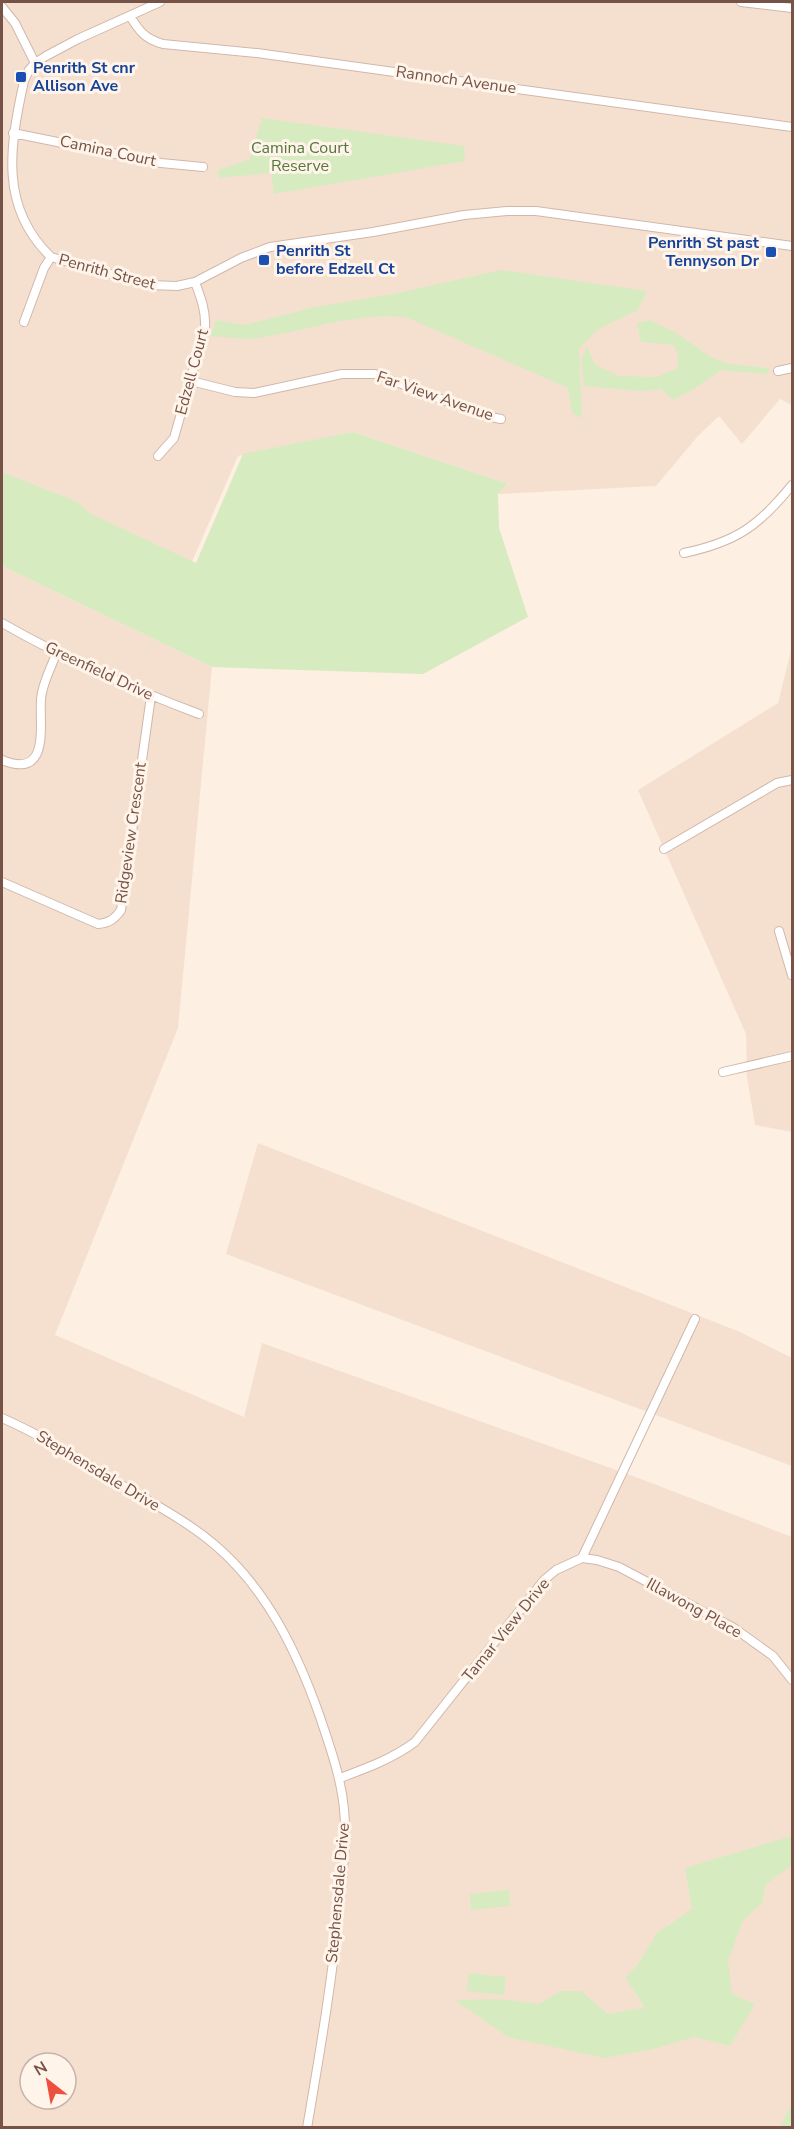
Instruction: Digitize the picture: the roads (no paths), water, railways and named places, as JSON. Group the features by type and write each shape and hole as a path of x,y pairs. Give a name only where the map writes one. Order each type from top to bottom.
{"street":[{"path":"2,7 15,23 35,63 78,39 160,2"},
{"path":"741,2 792,8"},
{"name":"Rannoch Avenue","path":"130,16 141,33 150,40 162,44 256,53 792,127"},
{"name":"Penrith Street","path":"35,63 24,81 13,133 5,180 9,204 24,233 51,257 148,285 177,286 195,282 241,258 270,247 507,210 536,211 648,225 792,246"},
{"name":"Camina Court","path":"13,133 161,163 203,167"},
{"path":"24,322 44,268 51,257"},
{"name":"Edzell Court","path":"158,456 174,438 192,381 205,328 206,314 195,282"},
{"path":"778,371 792,368"},
{"name":"Far View Avenue","path":"192,381 235,392 254,393 342,374 375,374 486,416 501,419"},
{"path":"684,553 706,548 741,534 755,525 792,486"},
{"name":"Greenfield Drive","path":"2,623 56,654 198,714"},
{"path":"2,760 14,764 23,763 30,760 40,748 41,699 56,654"},
{"name":"Ridgeview Crescent","path":"2,882 98,924 107,923 116,918 121,910 151,696"},
{"path":"664,849 777,783 792,780"},
{"path":"778,931 792,975"},
{"path":"723,1072 792,1056"},
{"path":"582,1558 694,1319"},
{"name":"Stephensdale Drive","path":"2,1418 61,1448 215,1545 233,1563 272,1612 296,1657 312,1695 339,1778 344,1809 345,1837 338,1920 307,2127"},
{"name":"Illawong Place","path":"582,1558 619,1567 734,1628 777,1660 792,1680"},
{"name":"Tamar View Drive","path":"339,1778 378,1764 401,1753 415,1742 544,1580 556,1570 582,1558"}],"place":[{"name":"Penrith St cnr Allison Ave","path":"21,77"},
{"name":"Penrith St past Tennyson Dr","path":"771,252"},
{"name":"Penrith St before Edzell Ct","path":"264,260"}],"park label":[{"name":"Camina Court Reserve","path":"300,157"}]}
